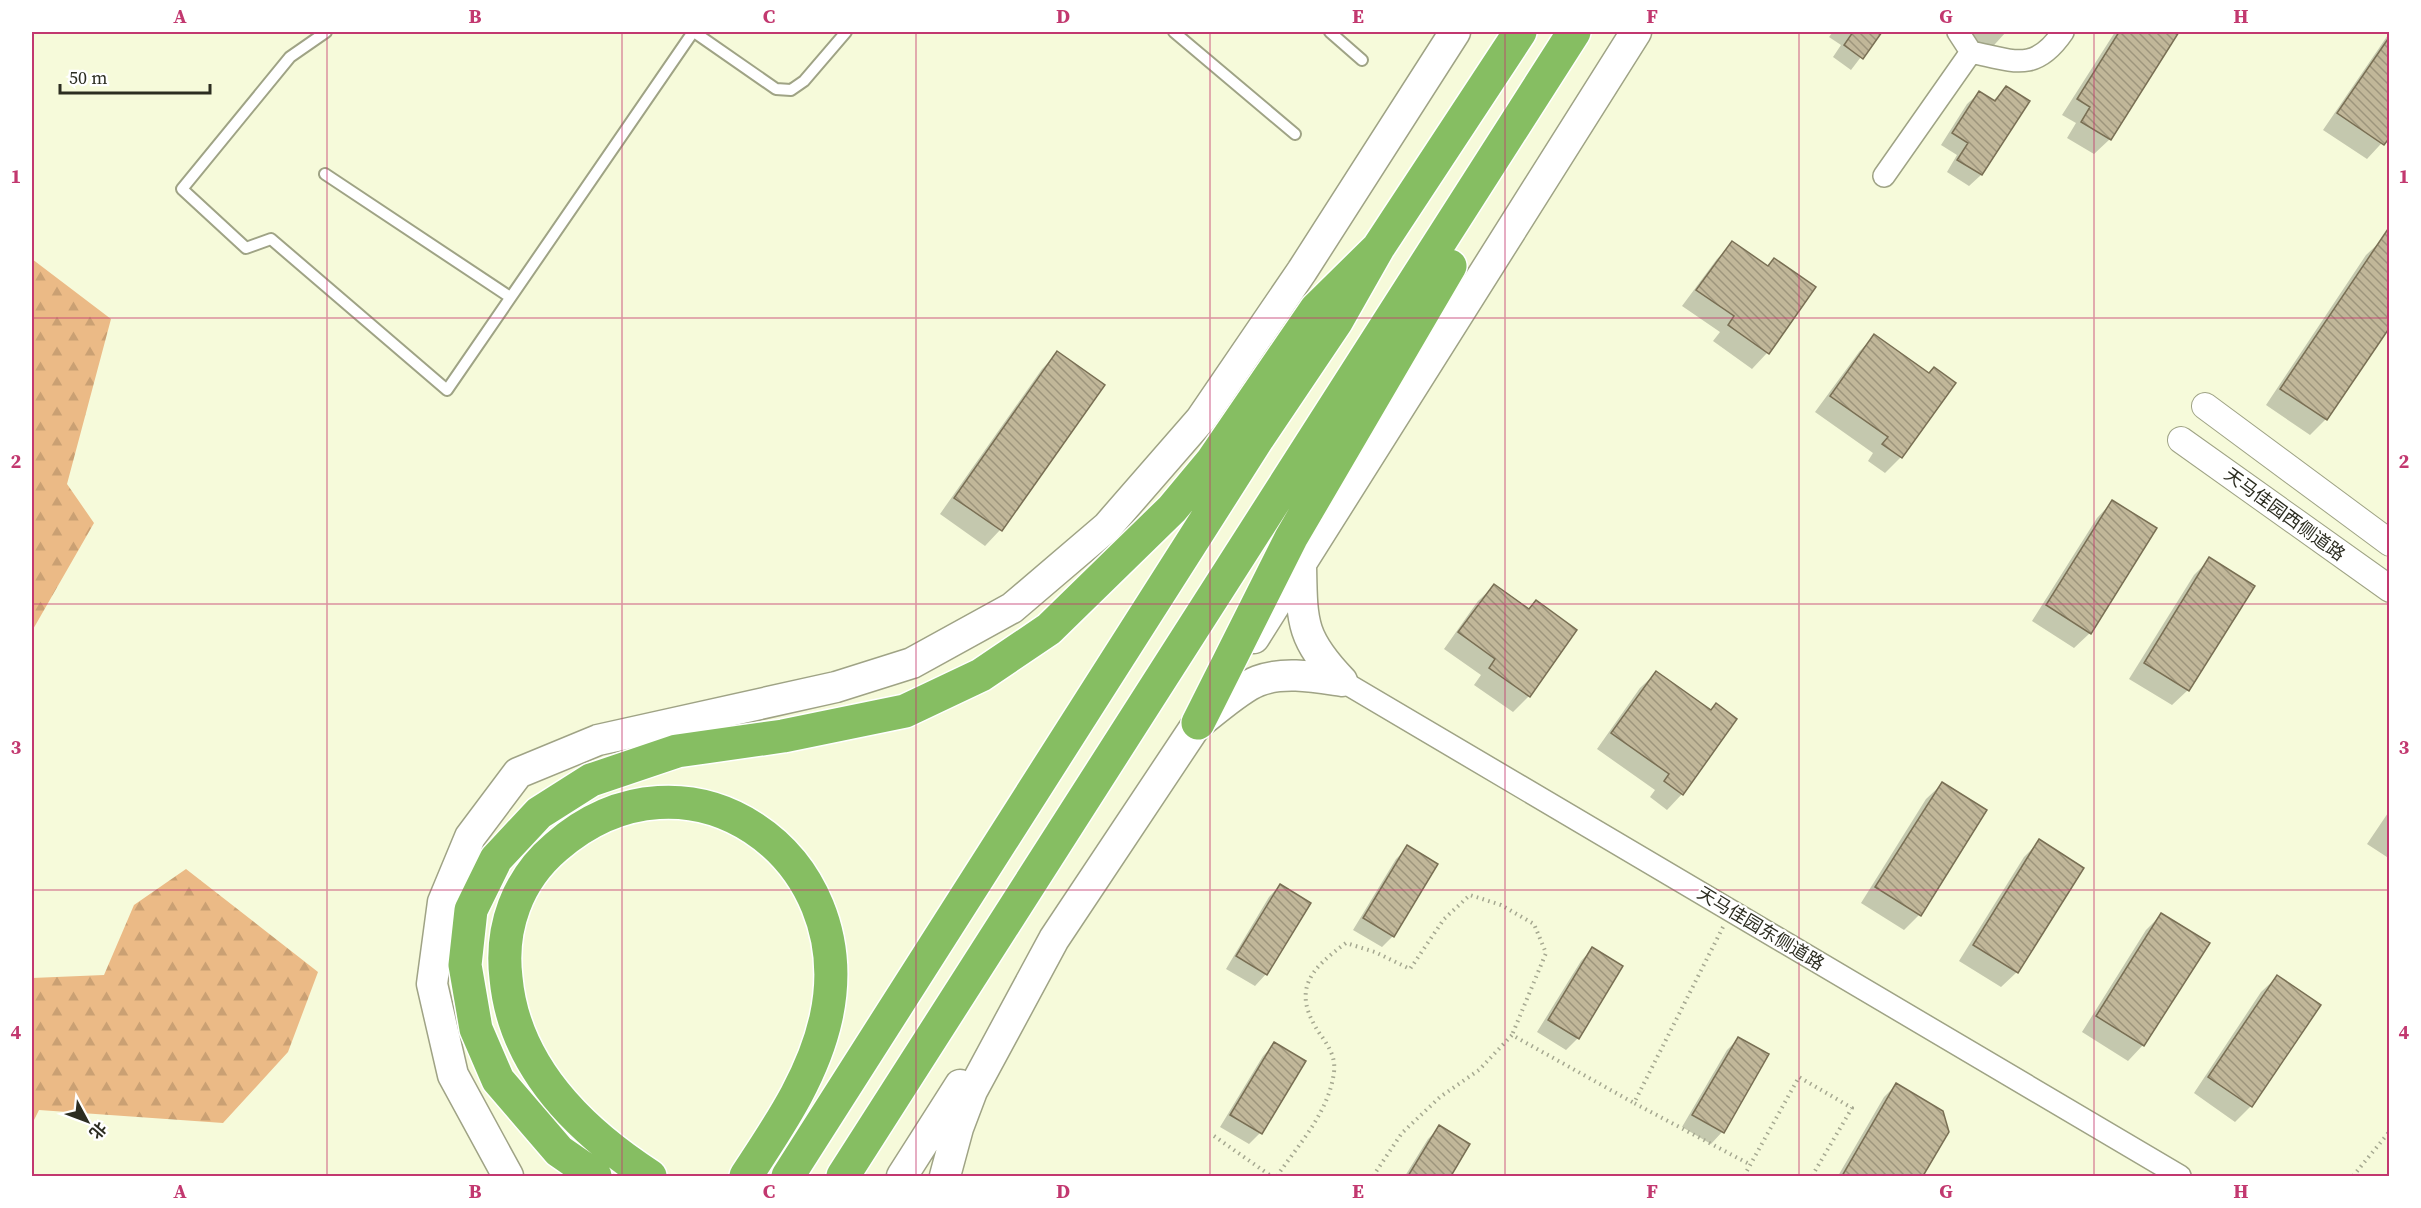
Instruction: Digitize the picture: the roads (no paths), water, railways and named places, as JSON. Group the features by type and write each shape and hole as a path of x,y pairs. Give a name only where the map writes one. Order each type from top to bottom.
{"highway":[{"path":"595,1176 559,1150 498,1080 476,1029 465,965 471,910 496,859 539,813 591,780 677,751 783,736 905,711 981,675 1049,629 1172,509 1212,461 1378,248 1520,32"},
{"path":"843,1176 1575,32"},
{"path":"1198,723 1587,32"},
{"path":"788,1176 1258,438 1326,316"},
{"path":"650,1176 582,1125 546,1083 530,1057 515,1025 507,995 504,961 507,923 518,895 546,855 590,820 618,809 669,802 716,811 765,836 790,857 822,913 832,972 825,1019 801,1087 746,1176"}],"main road":[{"path":"508,1176 453,1075 432,984 443,902 470,837 518,773 598,740 836,687 912,663 1012,608 1107,528 1201,419 1302,271 1455,32"},
{"path":"1342,681 1319,657 1308,637 1302,616 1296,552 1421,375 1636,32"},
{"path":"1118,563 1165,492 1226,382"},
{"path":"902,1176 1054,939 1198,723 1256,681 1281,676 1308,676 1342,681"},
{"path":"945,1176 958,1128 972,1091 1054,939"}],"street":[{"path":"1958,32 1971,52 2024,63 2051,49 2063,32"},
{"path":"1884,176 1971,52"},
{"path":"2205,406 2390,543"},
{"name":"天马佳园西侧道路","path":"2181,440 2390,589"},
{"name":"天马佳园东侧道路","path":"1342,681 2180,1176"}],"lane":[{"path":"326,32 290,57 182,189 246,248 271,239 447,390 693,32 776,88 791,90 804,81 846,32"},
{"path":"1174,32 1295,134"},
{"path":"1330,32 1362,60"},
{"path":"325,174 510,297"}]}
